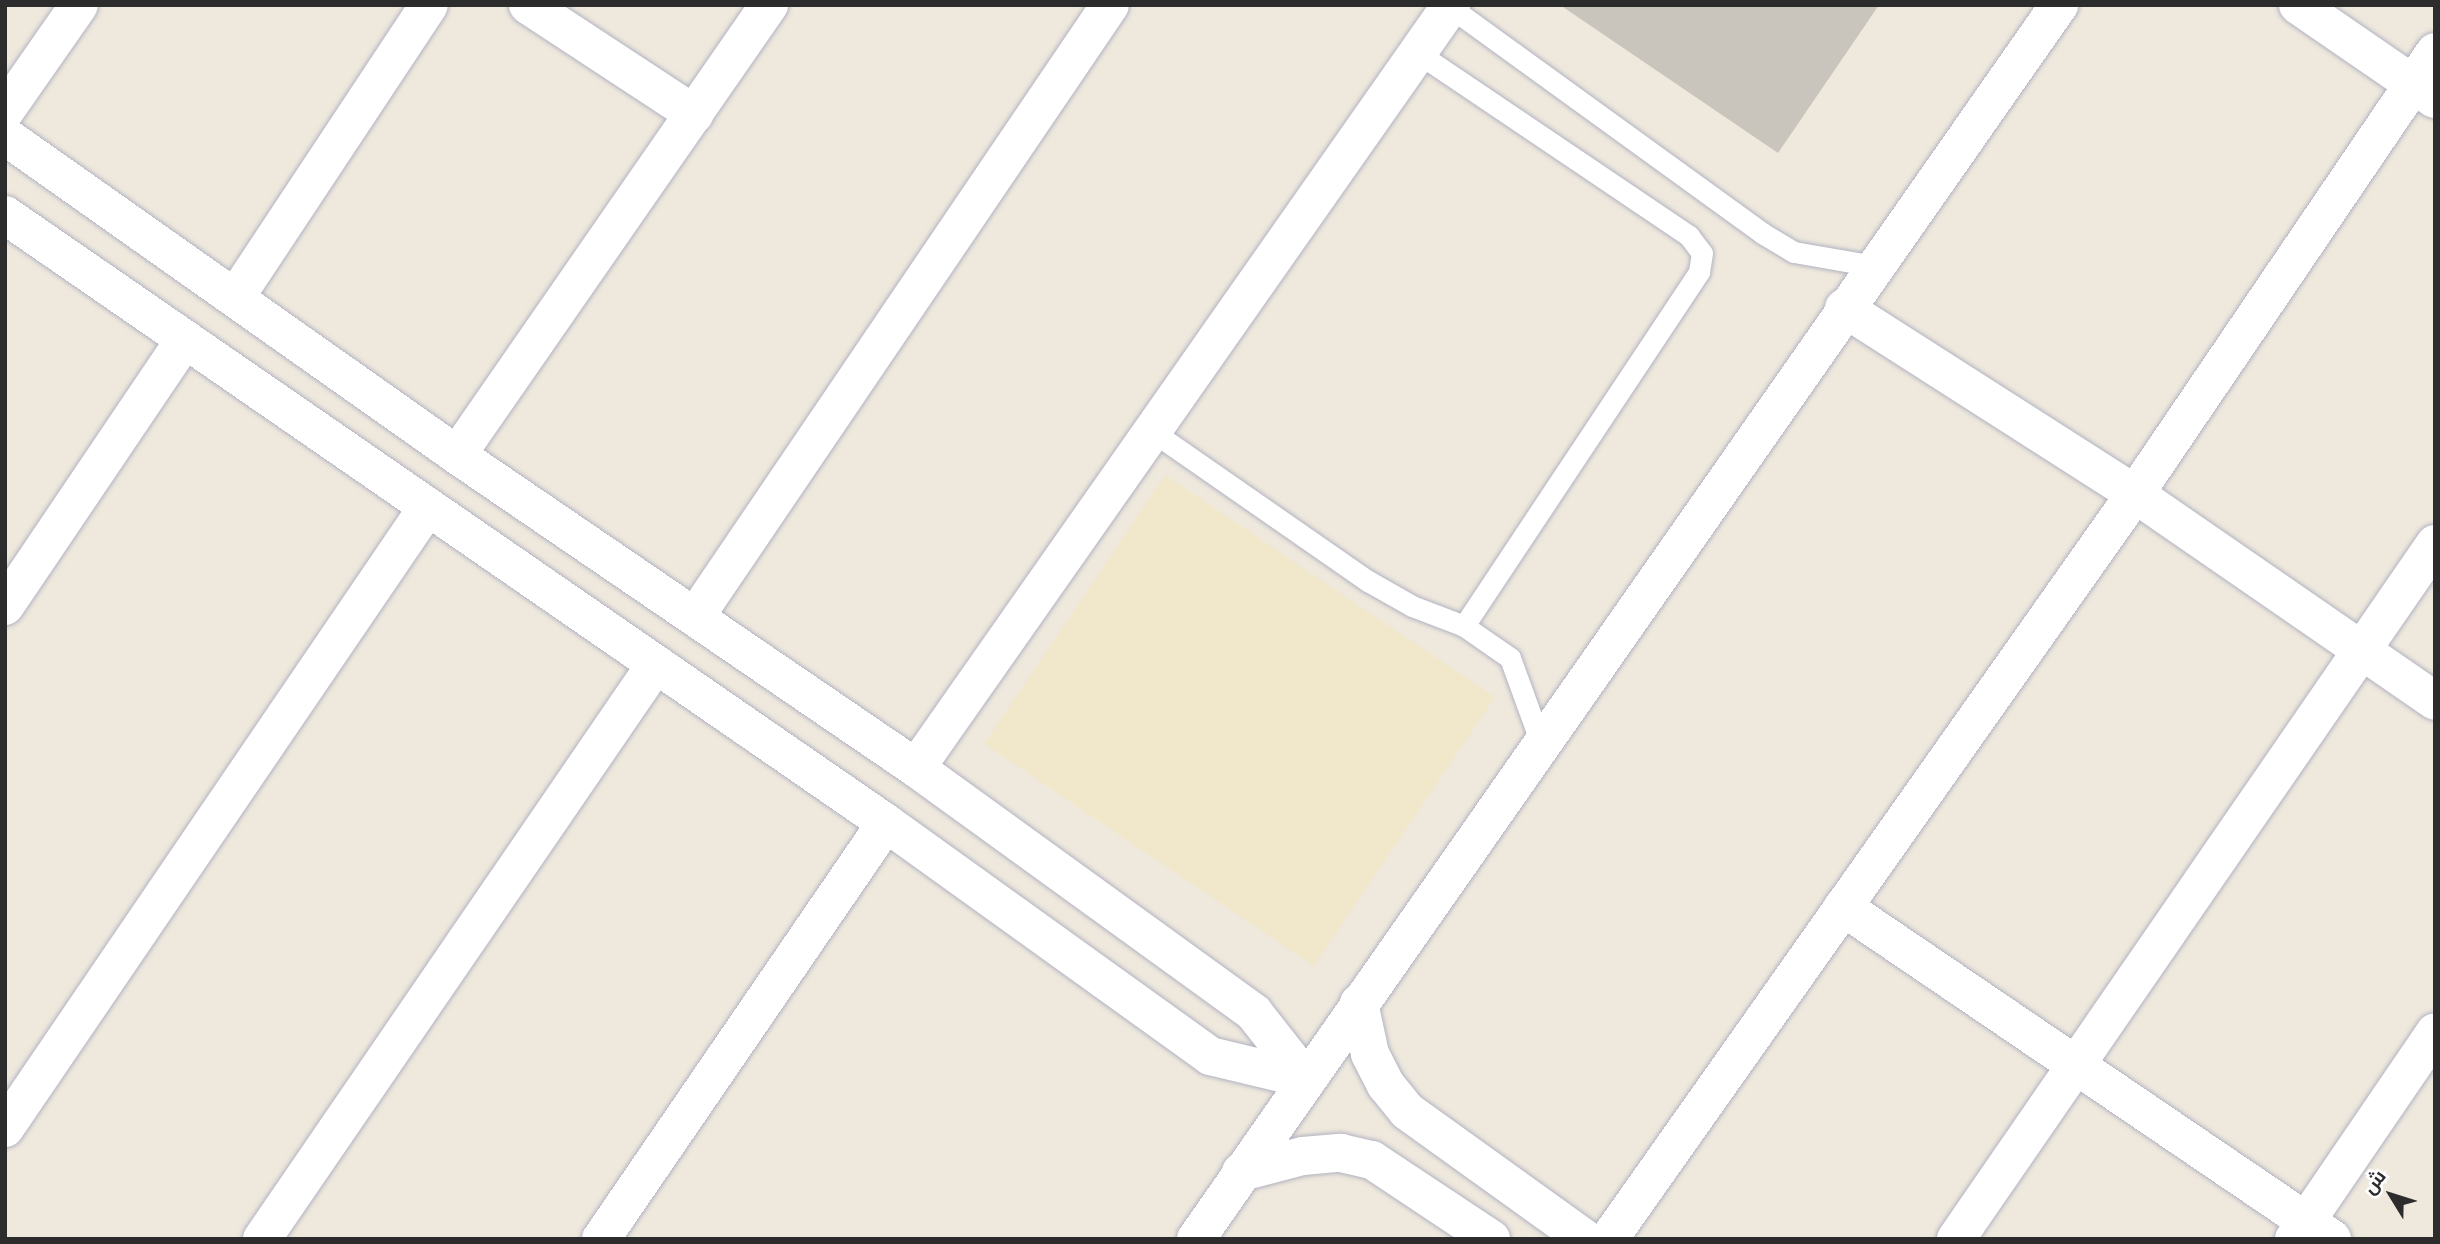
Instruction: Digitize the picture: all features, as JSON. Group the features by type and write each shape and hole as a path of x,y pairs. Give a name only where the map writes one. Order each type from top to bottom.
{"street":[{"path":"5,111 79,5"},
{"path":"235,298 429,5"},
{"path":"528,5 694,114"},
{"path":"457,455 769,5"},
{"path":"695,617 1110,5"},
{"path":"1196,1239 1844,308 2059,5"},
{"path":"2298,5 2424,92"},
{"path":"916,768 1450,6"},
{"path":"1609,1239 2135,494 2424,92 2435,52"},
{"path":"5,136 457,455 916,768 1254,1013 1306,1079"},
{"path":"5,215 654,667 886,823 1210,1056 1306,1079"},
{"path":"1844,308 2135,494 2435,701"},
{"path":"5,606 185,339"},
{"path":"5,1128 427,508"},
{"path":"1956,1239 2435,544"},
{"path":"262,1239 654,667"},
{"path":"601,1239 886,823"},
{"path":"1843,907 2075,1065 2311,1233 2435,1032"},
{"path":"1359,1003 1370,1054 1386,1085 1407,1111 1585,1239"},
{"path":"1241,1172 1303,1156 1341,1153 1371,1160 1491,1239"}],"lane":[{"path":"1450,6 1762,233 1794,252 1874,266"},
{"path":"1418,53 1689,236 1702,253 1699,272 1464,626"},
{"path":"1152,431 1368,581 1412,606 1464,626 1510,657 1541,743"}],"shaded area":[{"path":"1165,475 1495,697 1314,966 984,744"}],"building":[{"path":"1560,5 1879,5 1778,153"}]}
